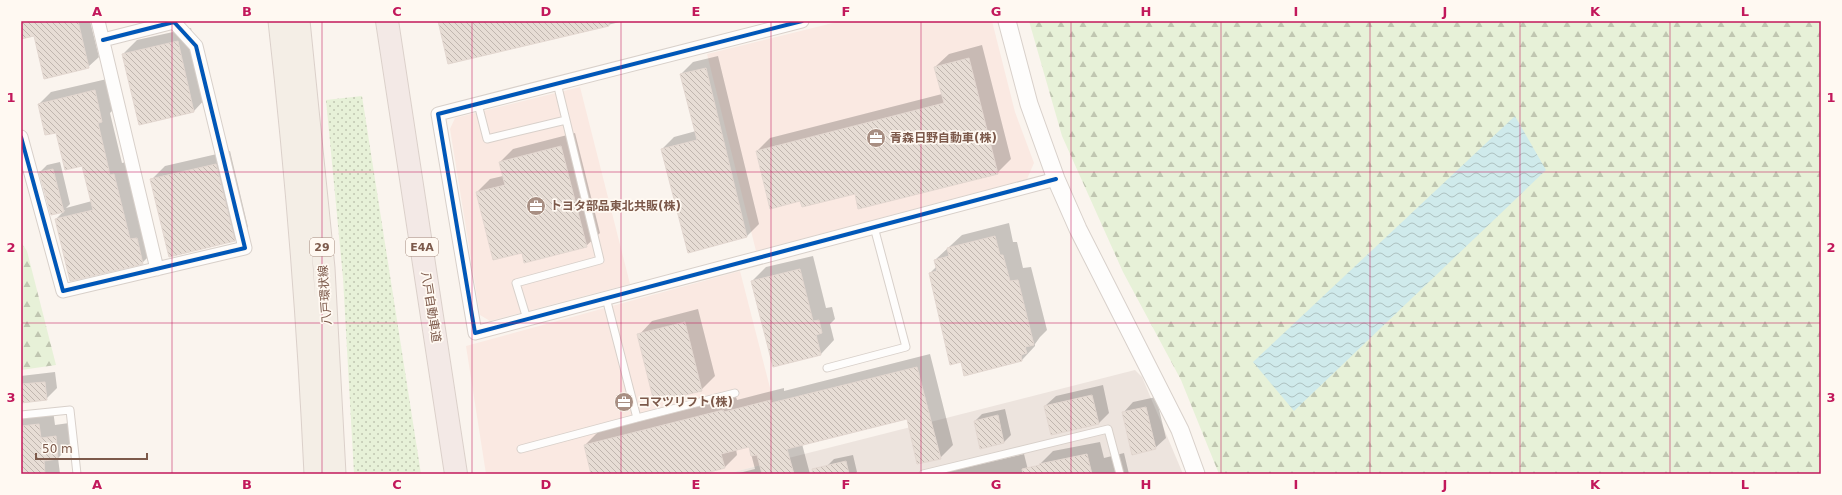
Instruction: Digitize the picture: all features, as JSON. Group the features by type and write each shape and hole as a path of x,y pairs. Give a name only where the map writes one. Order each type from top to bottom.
{"highway":[{"name":"八戸自動車道","path":"387,21 456,474"}],"main road":[{"name":"八戸環状線","path":"279,21 302,268 312,405 315,474"},
{"name":"八戸環状線","path":"299,21 324,268 335,474"}],"street":[{"path":"98,21 157,269"},
{"path":"802,21 438,114 475,333 1056,179"},
{"path":"1007,21 1029,104 1056,179 1078,229 1180,430 1196,474"},
{"path":"21,137 63,291 245,248 196,46 174,22 102,40"}],"lane":[{"path":"527,319 516,283 600,260 557,83"},
{"path":"478,104 487,139 566,120"},
{"path":"827,368 906,347 874,227"},
{"path":"606,298 638,418"},
{"path":"521,449 735,393"},
{"path":"21,415 70,410 77,474"},
{"path":"923,474 1108,429 1120,474"}],"shaded area":[{"name":"青森日野自動車(株)","path":"841,21 992,21 1015,112 1034,163 1027,179 756,251 707,54"},
{"name":"トヨタ部品東北共販(株)","path":"580,87 630,284 490,321 480,315 450,129 455,118"},
{"name":"コマツリフト(株)","path":"740,271 788,458 726,474 486,474 466,346"},
{"path":"1135,370 1142,377 1183,474 726,474"}],"green space":[{"path":"1029,21 1821,21 1821,474 1219,474 1181,380 1123,272 1062,136"},
{"path":"362,96 421,474 354,474 343,278 326,100"},
{"path":"21,242 27,251 56,365 21,370"}],"water":[{"path":"1515,116 1546,170 1294,411 1253,362"}],"building":[{"path":"21,21 78,21 89,68 44,79 34,36 21,39"},
{"path":"438,21 609,21 609,26 448,64"},
{"path":"178,41 194,112 139,125 122,54"},
{"path":"969,58 998,174 858,209 855,194 802,207 800,201 770,209 756,151 944,103 934,67"},
{"path":"706,68 747,237 688,253 661,149 697,140 680,74"},
{"path":"95,90 102,122 98,123 110,175 114,174 130,239 137,238 143,264 70,281 55,219 93,210 82,166 65,170 56,133 45,135 38,104"},
{"path":"561,146 587,247 524,263 522,253 493,260 476,192 505,185 499,162"},
{"path":"216,164 235,241 169,257 150,179"},
{"path":"53,169 64,212 51,215 39,172"},
{"path":"995,236 1000,255 1003,255 1010,281 1018,280 1034,345 1025,347 1027,353 1021,355 1022,361 964,376 961,362 950,365 929,273 937,271 934,260 949,256 947,248"},
{"path":"800,269 813,321 819,320 822,333 816,335 821,355 773,367 751,281"},
{"path":"685,322 702,391 654,402 637,334"},
{"path":"917,367 941,459 917,464 907,419 787,449 794,474 762,474 757,455 751,456 749,447 721,454 725,468 702,474 591,474 584,445 723,410 724,412 771,400 771,403"},
{"path":"45,382 47,400 21,403 21,384"},
{"path":"1092,395 1099,424 1051,435 1044,406"},
{"path":"1146,407 1156,449 1132,455 1122,412"},
{"path":"998,415 1004,443 980,449 974,421"},
{"path":"39,424 41,438 56,436 58,459 44,461 45,474 21,474 21,426"},
{"path":"1087,454 1092,474 1023,474 1022,469"},
{"path":"846,461 849,474 813,474 812,469"}],"cycle path":[{"path":"802,21 438,114 475,333 1056,179"},
{"path":"21,137 63,291 245,248 196,46 174,22 103,40"}],"place":[{"name":"青森日野自動車(株)","path":"876,138"},
{"name":"トヨタ部品東北共販(株)","path":"536,206"},
{"name":"コマツリフト(株)","path":"624,402"}]}
